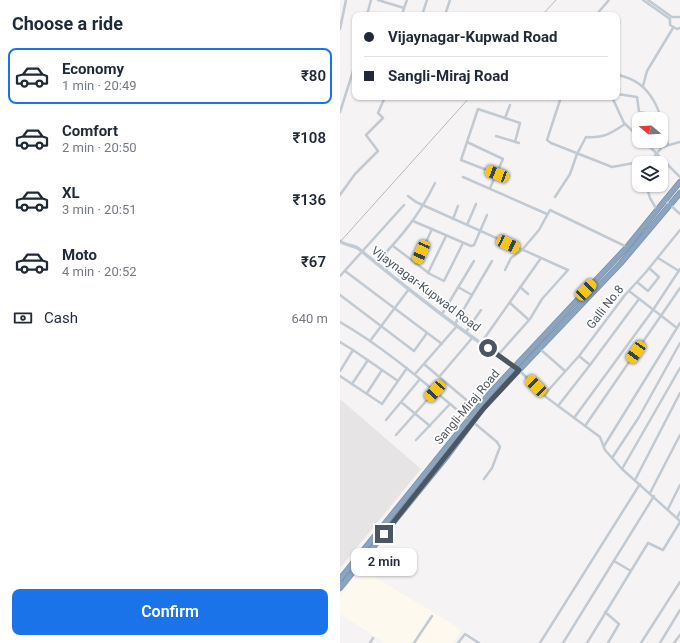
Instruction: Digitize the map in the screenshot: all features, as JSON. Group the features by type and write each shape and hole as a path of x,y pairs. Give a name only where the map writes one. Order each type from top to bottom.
{"highway":[{"name":"Sangli-Miraj Road","path":"340,579 471,421 627,247 680,182"},
{"name":"Sangli-Miraj Road","path":"340,588 471,421 477,409 517,368 540,348 621,263 680,193"}],"street":[{"path":"340,29 346,0"},
{"path":"368,12 371,0"},
{"path":"378,0 404,8"},
{"path":"403,12 407,0"},
{"path":"423,12 427,0"},
{"path":"446,12 450,0"},
{"path":"599,12 609,0"},
{"path":"644,0 670,19 670,25 673,28"},
{"path":"648,0 672,17 680,16"},
{"path":"673,28 680,28"},
{"path":"643,86 647,71 673,28"},
{"path":"340,112 352,74"},
{"path":"620,76 630,78 643,86 654,101 659,112"},
{"path":"620,94 637,97 639,112"},
{"path":"340,195 355,174 378,151 366,135 383,118 378,113 384,100"},
{"path":"560,100 547,140 577,154 612,167 632,164"},
{"path":"613,100 625,124 632,131"},
{"path":"505,118 510,105"},
{"path":"497,174 461,160 478,109 520,123 514,142"},
{"path":"555,197 570,174 577,154 586,137 593,138 609,135 625,124"},
{"path":"496,136 519,143"},
{"path":"466,142 502,157 503,159 490,188"},
{"path":"668,145 680,142"},
{"path":"652,148 680,177"},
{"path":"654,156 661,148"},
{"path":"464,177 547,214"},
{"path":"376,264 393,246 424,206 435,183"},
{"path":"648,192 657,210"},
{"path":"408,196 424,206 568,270 542,299 530,320 498,355"},
{"path":"665,200 669,206 680,214"},
{"path":"467,225 476,204"},
{"path":"340,276 404,205"},
{"path":"453,219 458,206"},
{"path":"505,270 511,258 522,250 539,230 550,210 627,247"},
{"path":"413,221 471,246 474,245 487,215"},
{"path":"416,264 432,229"},
{"name":"Galli No.8","path":"544,395 578,356 629,290 658,258 680,230"},
{"path":"428,273 446,236"},
{"name":"Vijaynagar-Kupwad Road","path":"340,241 344,244 359,249 376,264 456,325 517,368"},
{"path":"393,246 428,273 441,280 445,280 463,243"},
{"path":"481,343 541,258"},
{"path":"574,418 653,310 680,270 658,258"},
{"path":"415,374 442,344 456,325 492,260"},
{"path":"442,314 474,261"},
{"path":"637,282 648,291 652,287 659,276 649,268"},
{"path":"346,271 442,344"},
{"path":"458,287 472,295"},
{"path":"520,288 528,294"},
{"path":"585,426 680,288"},
{"path":"370,341 409,289"},
{"path":"629,290 677,328"},
{"path":"340,295 414,351 427,333"},
{"path":"558,406 639,298"},
{"path":"510,302 530,320"},
{"path":"466,332 481,310"},
{"path":"340,327 341,322 407,368 497,442 500,447 492,468 484,478"},
{"path":"604,447 680,323"},
{"path":"439,377 473,337"},
{"path":"340,342 398,381"},
{"path":"612,458 639,417 680,343"},
{"path":"540,348 565,371"},
{"path":"340,371 353,350"},
{"path":"578,356 590,365"},
{"path":"352,384 368,360"},
{"path":"340,361 345,364"},
{"path":"424,364 477,409"},
{"path":"340,376 382,404 407,368"},
{"path":"517,368 544,395 600,437 604,447 622,469 650,492 680,521 664,550 648,543 587,643"},
{"path":"622,469 680,368"},
{"path":"367,393 382,370"},
{"path":"386,420 420,379"},
{"path":"396,435 435,391"},
{"path":"635,480 680,393"},
{"path":"400,402 430,426"},
{"path":"416,440 450,404"},
{"path":"650,492 680,435"},
{"path":"540,643 640,484"},
{"path":"668,509 680,486"},
{"path":"563,643 654,496"},
{"path":"677,518 680,512"},
{"path":"614,561 630,571"},
{"path":"642,643 680,582"},
{"path":"660,643 680,610"},
{"path":"606,612 619,624 608,643"},
{"path":"414,643 432,616"},
{"path":"458,643 465,634 479,643"},
{"path":"674,643 680,634"},
{"path":"370,643 373,638"}],"shaded area":[{"path":"340,399 421,469 340,568"},
{"path":"359,567 462,630 453,643 385,643 340,614 340,598"}],"railway":[{"path":"545,12 556,0"},
{"path":"340,242 467,100"}],"route":[{"path":"384,534 484,408 519,370 488,348"}]}
